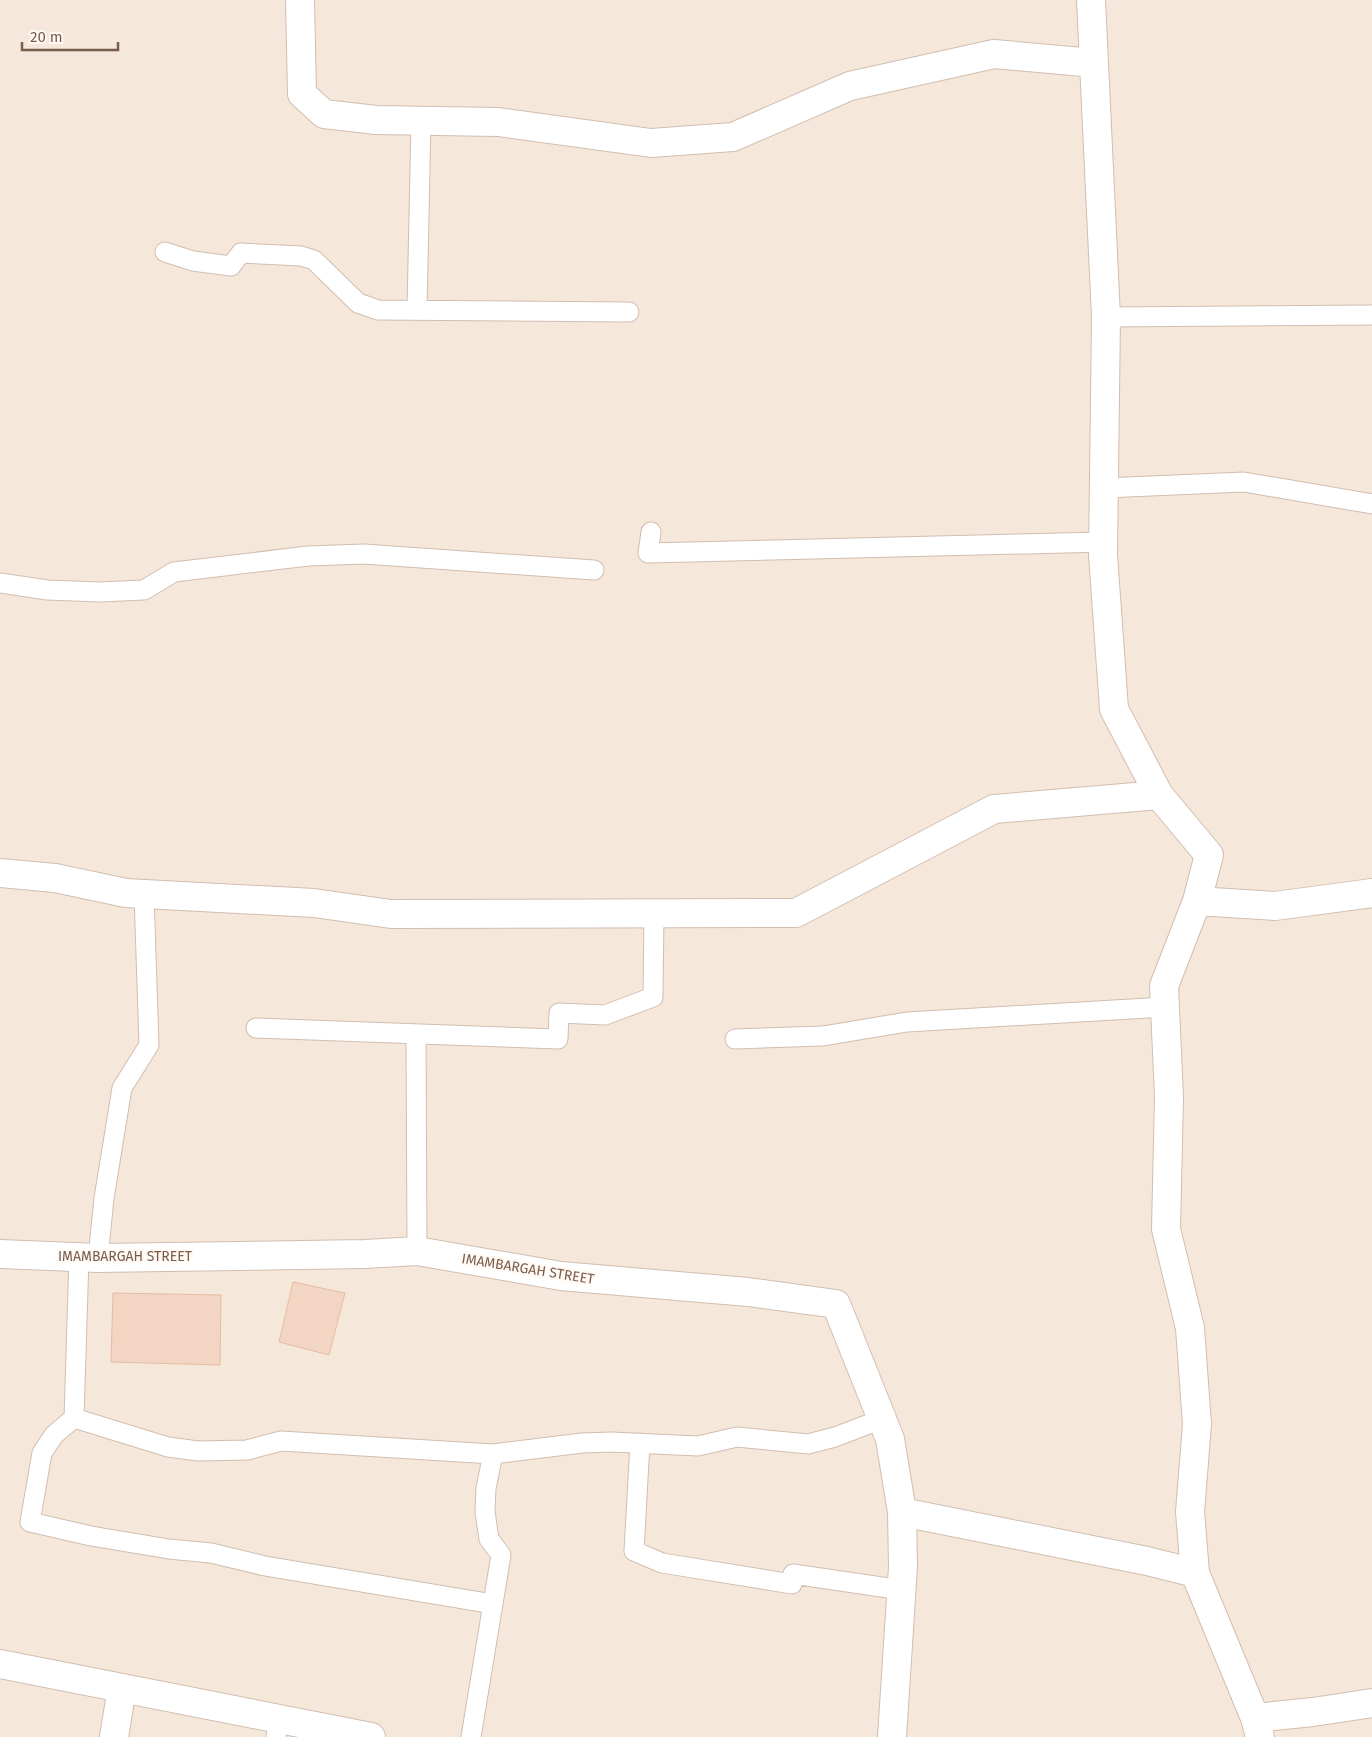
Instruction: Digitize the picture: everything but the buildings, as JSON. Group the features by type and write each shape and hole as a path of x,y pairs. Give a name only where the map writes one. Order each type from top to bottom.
{"street":[{"path":"300,0 302,94 324,114 376,120 498,122 651,143 733,137 850,86 994,54 1094,63"},
{"path":"1091,0 1106,317 1104,542 1114,710 1159,795 1209,855 1197,901 1164,986 1169,1097 1166,1230 1190,1328 1197,1424 1190,1512 1195,1573 1257,1727 1313,1712 1372,1703"},
{"path":"0,873 55,878 126,893 314,903 391,914 796,913 994,809 1159,795"},
{"path":"1197,901 1275,906 1372,893"},
{"name":"IMAMBARGAH STREET","path":"0,1254 88,1258 365,1254 417,1251 561,1276 748,1292 836,1304 890,1439 902,1512 904,1567 892,1737"},
{"path":"902,1512 1147,1561 1195,1573"},
{"path":"0,1664 122,1688 277,1728 371,1737"},
{"path":"114,1737 122,1688"}],"lane":[{"path":"418,310 421,121"},
{"path":"165,252 193,261 231,266 241,253 302,256 314,260 358,303 378,310 629,312"},
{"path":"1106,317 1372,315"},
{"path":"1104,488 1244,482 1372,504"},
{"path":"651,532 648,553 1104,542"},
{"path":"0,583 47,590 100,592 144,590 174,572 308,556 364,554 594,570"},
{"path":"144,894 148,1045 122,1088 104,1198 88,1258 74,1418 54,1435 42,1453 30,1522 91,1536 169,1549 211,1553 265,1566 493,1604"},
{"path":"256,1028 558,1039 559,1013 606,1015 653,997 654,913"},
{"path":"735,1039 823,1036 907,1022 1165,1007"},
{"path":"416,1034 417,1251"},
{"path":"74,1418 168,1447 198,1451 247,1450 280,1441 493,1454 582,1443 698,1446 737,1436 808,1444 835,1438 882,1419"},
{"path":"640,1443 634,1550 662,1563 792,1584 794,1574 902,1590"},
{"path":"471,1737 501,1556 489,1539 485,1512 486,1488 493,1454"}],"shaded area":[{"path":"0,0 1372,0 1372,1737 0,1737"}]}
